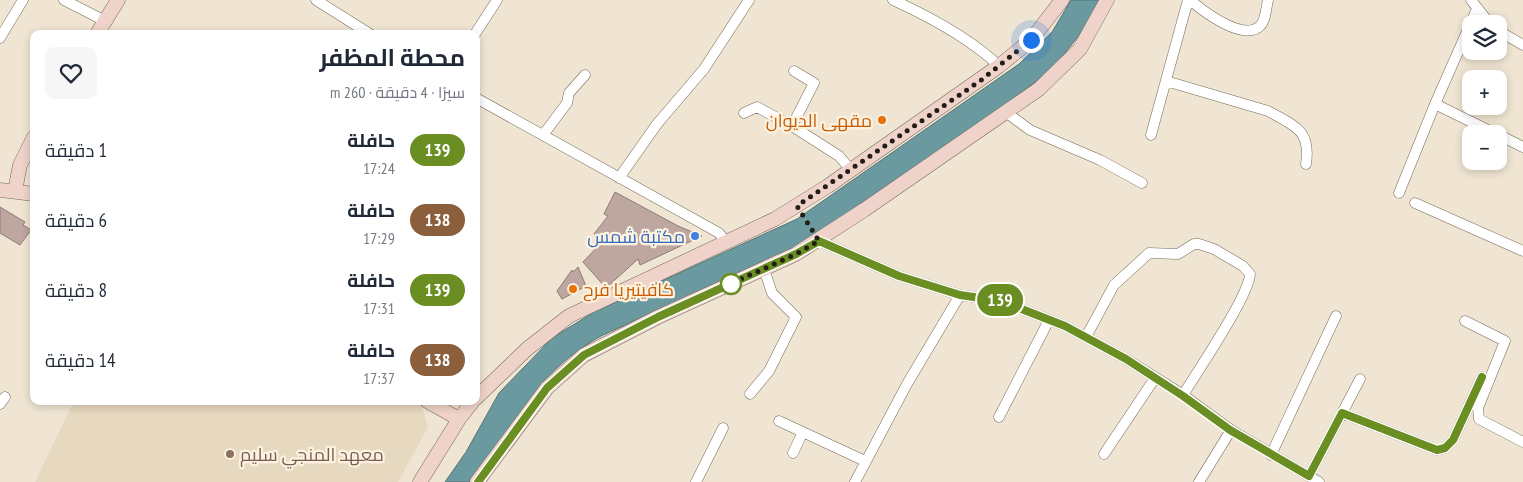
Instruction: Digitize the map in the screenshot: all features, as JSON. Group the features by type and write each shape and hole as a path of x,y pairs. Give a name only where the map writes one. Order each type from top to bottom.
{"street":[{"path":"0,38 23,0"},
{"path":"64,0 105,21"},
{"path":"100,30 118,0"},
{"path":"478,30 497,0"},
{"path":"619,178 657,124 704,69 749,0"},
{"path":"893,0 941,25 986,53 999,66"},
{"path":"480,394 527,349 569,316 726,242 797,206 851,170 999,66 1031,40 1043,27 1062,0"},
{"path":"478,482 547,388 584,355 658,317 764,269 819,241 1040,89 1080,49 1107,0"},
{"path":"1151,136 1189,0 1225,24 1251,31 1259,27 1263,21 1268,0"},
{"path":"321,1 364,30"},
{"path":"1475,3 1484,15"},
{"path":"1399,193 1475,3"},
{"path":"1507,36 1523,45"},
{"path":"792,126 814,83 794,71"},
{"path":"543,135 567,103 569,93 585,75"},
{"path":"1166,81 1268,111 1283,120 1305,138 1309,146 1306,164"},
{"path":"480,102 719,233 726,242"},
{"path":"1435,104 1478,125"},
{"path":"744,113 757,107 792,126 839,156 851,170"},
{"path":"1007,113 1030,130 1100,160 1142,182"},
{"path":"1507,139 1523,147"},
{"path":"15,191 20,165 30,145"},
{"path":"0,190 30,193"},
{"path":"1415,203 1523,251"},
{"path":"819,241 899,276 960,295 1001,301 1086,337 1183,396 1230,430 1319,482"},
{"path":"1086,337 1114,285 1138,264 1146,254 1152,252 1178,254 1194,244 1199,244 1214,249 1243,266 1250,274 1250,280 1241,300 1183,396"},
{"path":"750,394 769,371 796,317 772,293 764,269"},
{"path":"855,482 907,384 960,295"},
{"path":"1271,455 1336,316"},
{"path":"999,417 1049,320"},
{"path":"1465,321 1505,341 1478,408 1479,418 1523,442"},
{"path":"1342,413 1437,450 1445,448 1453,440 1482,377"},
{"path":"1104,454 1155,378"},
{"path":"1309,476 1360,379"},
{"path":"434,405 459,419"},
{"path":"420,482 459,419 470,405"},
{"path":"779,421 865,461"},
{"path":"696,482 723,428"},
{"path":"1199,482 1230,430"},
{"path":"792,453 804,432"}],"path":[{"path":"797,206 819,241"}],"shaded area":[{"name":"معهد المنجي سليم","path":"72,405 418,405 422,407 428,427 398,482 35,482"}],"water":[{"path":"1071,0 1099,0 1084,29 1054,67 1021,93 826,229 793,248 601,336 585,346 542,383 470,482 445,482 466,452 499,393 552,338 594,312 797,219 1019,64 1052,32"}],"building":[{"path":"615,192 678,226 702,236 640,265 638,259 606,288 583,262 602,242 594,234 608,216 604,214"},
{"path":"0,207 25,222 23,225 30,229 20,245 0,233"},
{"path":"578,267 586,286 562,299 557,291 572,270 573,272"}],"bus line":[{"name":"139","path":"478,482 530,408 562,372 584,355 606,342 796,254 819,241 899,276 960,295 1001,301 1065,326 1126,359 1183,396 1230,430 1309,476 1342,413 1437,450 1445,448 1453,440 1482,377"}],"place":[{"name":"مقهى الديوان","path":"882,120"},
{"name":"مكتبة شمس","path":"695,236"},
{"name":"كافيتيريا فرح","path":"573,289"},
{"name":"معهد المنجي سليم","path":"230,454"}],"route":[{"path":"731,284 728,285 796,254 819,241 797,206 980,81 1031,40"}]}
